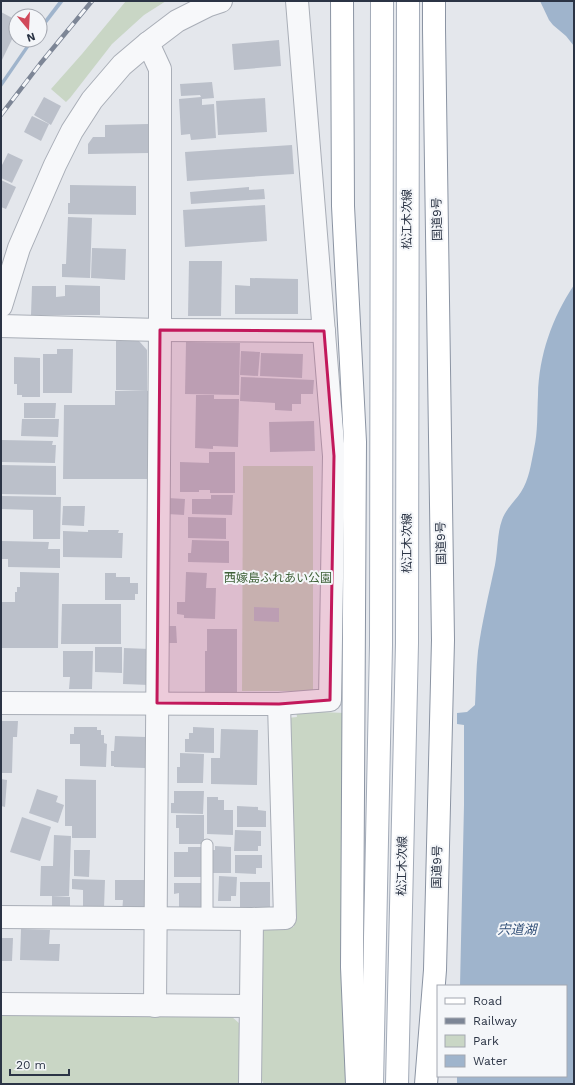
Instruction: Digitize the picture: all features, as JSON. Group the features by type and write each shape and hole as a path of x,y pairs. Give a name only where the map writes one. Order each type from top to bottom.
{"main road":[{"path":"342,1 343,206 355,442 352,967 356,1084"},
{"path":"372,1084 381,645 382,1"},
{"name":"松江木次線","path":"397,1084 407,644 408,1"},
{"name":"国道9号","path":"426,1084 435,970 443,640 434,1"}],"street":[{"path":"1,306 20,248 55,165 72,131 92,100 122,65 148,43 178,21 209,4 221,1"},
{"path":"1,703 279,704 330,700 334,456 297,1"},
{"path":"148,43 160,69 160,330 155,1006"},
{"path":"1,326 160,330 324,331"},
{"path":"1,917 285,918 279,704"},
{"path":"250,1084 252,919"},
{"path":"1,1004 250,1006"}],"lane":[{"path":"206,918 207,845"}],"highlighted area":[{"path":"160,330 324,331 334,456 330,700 279,704 157,703"}],"green space":[{"path":"126,1 166,1 144,15 112,44 66,102 51,89"},
{"name":"西嫁島ふれあい公園","path":"243,466 313,466 313,691 242,691"},
{"path":"296,711 345,713 347,1005 345,1084 264,1084 260,1077 259,936 265,929 294,927 287,718 297,717"},
{"path":"1,1012 231,1016 240,1024 239,1084 1,1084"}],"water":[{"path":"59,1 64,1 48,22 48,15"},
{"path":"540,1 574,1 574,46 549,20"},
{"path":"24,48 28,48 1,88 1,82"},
{"name":"宍道湖","path":"574,285 574,1084 457,1084 457,1077 567,1077 567,985 460,985 464,805 464,725 457,724 457,713 467,712 475,705 478,651 497,554 500,525 503,516 521,492 528,477 536,436 539,380 544,351 553,324"}],"building":[{"path":"1,12 8,16 8,48 1,62"},
{"path":"279,40 281,66 234,70 232,44"},
{"path":"212,82 214,98 202,99 202,105 214,104 216,138 191,140 190,134 181,135 179,99 201,97 200,95 181,96 180,84"},
{"path":"44,97 61,106 51,125 34,115"},
{"path":"265,98 267,132 218,135 216,101"},
{"path":"32,116 49,124 41,141 24,132"},
{"path":"148,124 149,153 88,154 88,144 93,137 105,137 105,125"},
{"path":"292,145 294,174 187,181 185,152"},
{"path":"8,153 23,160 12,183 1,178 1,167"},
{"path":"1,180 16,187 6,209 1,207"},
{"path":"70,185 136,186 136,215 68,214 68,203 70,203"},
{"path":"249,187 249,190 264,189 265,199 191,204 190,192"},
{"path":"265,205 267,241 185,247 183,210"},
{"path":"68,217 92,218 90,278 62,277 62,264 66,264"},
{"path":"92,248 126,249 125,280 91,278"},
{"path":"189,261 222,261 221,316 188,316"},
{"path":"250,278 298,279 298,314 235,314 235,285 250,286"},
{"path":"65,285 100,286 100,315 31,315 32,286 56,286 56,297 65,296"},
{"path":"116,341 139,341 147,350 147,391 116,390"},
{"path":"186,342 240,343 239,395 185,394"},
{"path":"57,349 73,349 72,393 43,393 43,354 57,354"},
{"path":"241,351 260,352 258,376 240,375"},
{"path":"261,353 303,354 302,378 260,376"},
{"path":"14,357 40,358 40,397 22,397 22,395 17,395 17,384 14,384"},
{"path":"241,377 314,380 313,394 301,394 301,404 292,404 292,411 275,410 275,403 240,401"},
{"path":"115,391 151,391 150,479 63,479 64,405 115,405"},
{"path":"196,395 214,395 214,399 239,399 238,447 213,446 213,449 195,448"},
{"path":"24,403 56,403 55,418 24,418"},
{"path":"22,419 59,419 58,437 21,436"},
{"path":"314,421 315,451 270,452 269,422"},
{"path":"1,440 53,441 52,445 56,445 55,463 1,462"},
{"path":"209,452 235,452 235,493 210,493 210,490 199,490 199,492 180,492 180,462 209,463"},
{"path":"1,465 56,466 56,495 1,494"},
{"path":"211,495 233,495 232,515 192,514 192,499 211,499"},
{"path":"1,496 61,497 60,539 33,539 33,510 1,509"},
{"path":"168,498 185,499 184,515 167,514"},
{"path":"63,506 85,506 84,526 62,525"},
{"path":"188,517 226,518 226,539 188,538"},
{"path":"88,530 119,530 118,533 123,533 122,558 63,557 63,531 88,532"},
{"path":"192,540 229,541 229,563 188,562 188,553 191,553"},
{"path":"2,541 49,542 48,549 60,549 60,568 8,567 8,559 1,559"},
{"path":"20,572 59,573 58,648 1,648 1,602 15,602 15,592 17,592 17,587 20,587"},
{"path":"186,572 207,573 206,588 216,588 215,619 184,618 184,615 177,614 177,602 185,602"},
{"path":"105,573 116,573 116,577 130,577 130,583 138,583 138,594 135,594 135,600 105,600"},
{"path":"62,604 121,604 121,644 61,644"},
{"path":"254,607 279,608 279,622 254,621"},
{"path":"167,626 176,626 177,643 167,643"},
{"path":"207,629 237,629 237,695 205,695 205,651 207,651"},
{"path":"95,647 122,647 122,673 95,672"},
{"path":"124,648 150,649 149,685 123,684"},
{"path":"63,651 93,651 92,689 69,689 70,677 63,677"},
{"path":"1,721 18,721 17,737 13,737 12,773 1,773"},
{"path":"74,727 97,727 97,730 101,730 101,735 104,735 104,743 107,744 106,767 80,766 80,744 70,744 70,734 74,734"},
{"path":"193,727 214,728 214,753 185,752 185,739 189,739 189,733 193,733"},
{"path":"221,729 258,730 257,785 211,784 211,758 220,758"},
{"path":"115,736 146,737 145,768 111,766 111,751 114,751"},
{"path":"180,753 204,754 203,783 177,783 177,767 180,767"},
{"path":"1,779 7,780 5,807 1,806"},
{"path":"65,779 96,780 96,838 72,838 72,826 65,826"},
{"path":"37,789 58,796 56,802 64,805 58,823 29,813"},
{"path":"174,791 204,791 203,814 171,813 171,803 174,803"},
{"path":"207,797 218,797 218,800 224,800 224,810 233,810 233,835 207,834"},
{"path":"237,806 258,807 258,810 266,811 266,827 237,827"},
{"path":"176,815 204,815 204,844 179,844 179,828 176,828"},
{"path":"22,817 51,827 40,861 10,852"},
{"path":"235,830 261,831 261,846 258,846 258,851 234,851"},
{"path":"54,835 71,836 69,896 40,896 41,866 53,866"},
{"path":"215,846 231,847 231,873 210,873 210,850 215,850"},
{"path":"188,847 204,847 204,877 174,877 174,852 188,852"},
{"path":"74,850 90,850 89,877 74,876"},
{"path":"235,855 262,855 262,868 256,868 256,874 235,873"},
{"path":"219,876 237,877 236,896 231,896 231,901 218,901"},
{"path":"72,879 105,880 104,908 83,908 83,890 72,889"},
{"path":"115,880 145,880 144,913 122,913 123,900 115,900"},
{"path":"240,882 270,882 270,910 240,910"},
{"path":"174,883 203,883 203,909 179,909 179,893 174,894"},
{"path":"52,896 70,897 70,911 52,910"},
{"path":"21,929 50,930 49,944 60,944 59,961 20,960"},
{"path":"1,938 13,938 12,961 1,961"}],"railway":[{"path":"1,115 40,64 92,1"}]}
